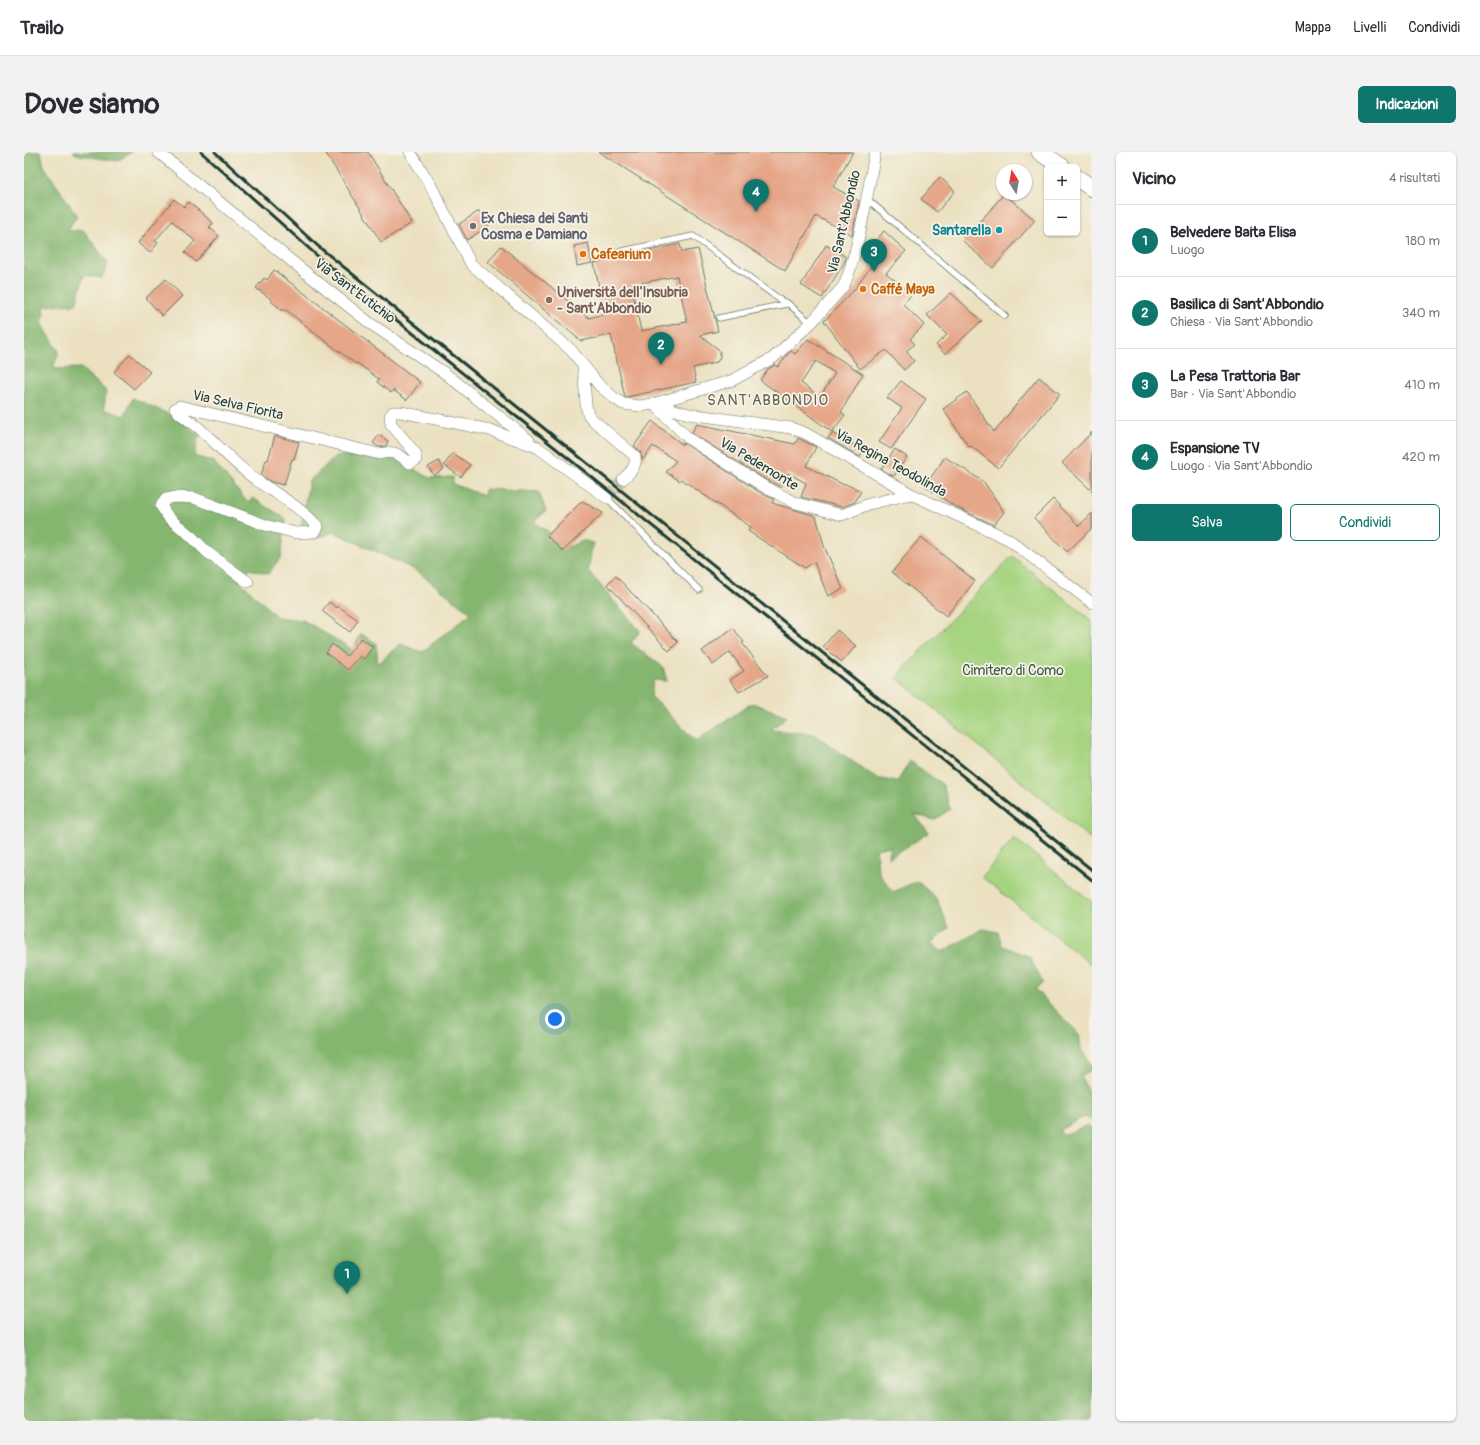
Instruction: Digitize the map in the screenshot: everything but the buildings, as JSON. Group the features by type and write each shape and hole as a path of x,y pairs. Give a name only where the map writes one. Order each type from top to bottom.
{"main road":[{"path":"1040,152 1058,164"},
{"path":"1080,180 1092,188"}],"street":[{"name":"Via Sant'Eutichio","path":"158,152 305,272 372,324 446,374 537,447"},
{"path":"410,152 431,186 471,264 571,350 599,385 613,397 623,404 640,406 653,404"},
{"name":"Via Sant'Abbondio","path":"653,404 733,380 773,358 811,323 843,287 847,280 859,235 875,152"},
{"path":"583,365 588,414 635,456 636,461 634,466 624,477"},
{"name":"Via Regina Teodolinda","path":"653,404 690,414 791,428 805,433 911,494 1008,539 1092,603"},
{"name":"Via Pedemonte","path":"653,404 689,439 765,487 796,503 842,515 870,504 911,494"},
{"name":"Via Selva Fiorita","path":"248,582 207,552 191,536 169,518 161,506 166,499 175,497 194,498 265,525 296,533 315,532 318,527 312,520 270,488 256,480 198,428 179,414 175,409 180,406 379,454 389,451 399,455 410,463 416,460 416,454 391,424 390,416 393,412 401,412 490,430 537,447 607,498"}],"lane":[{"path":"867,199 1005,316"},
{"path":"599,256 693,236 786,304"},
{"path":"719,318 786,304 786,302 811,323"},
{"path":"607,498 699,590"}],"green space":[{"path":"24,152 41,152 44,166 77,216 67,231 83,230 108,263 102,278 84,275 76,304 45,306 42,324 59,351 53,369 81,368 106,391 104,409 124,416 133,398 175,417 199,435 194,456 214,462 247,502 253,498 286,519 281,557 268,574 250,569 239,580 277,617 303,620 353,650 361,634 376,643 378,664 400,644 422,652 471,613 417,571 334,532 311,540 301,526 309,481 336,456 389,456 430,478 453,477 453,484 484,496 485,489 539,492 546,511 534,522 570,547 582,540 593,543 588,571 640,631 631,643 663,667 667,681 653,680 651,696 696,741 752,703 787,716 771,730 814,734 876,778 897,782 910,761 943,785 950,809 934,820 914,814 929,833 888,858 891,846 876,849 878,871 893,892 917,881 937,899 949,928 931,943 942,952 983,929 998,932 1002,946 1029,956 1043,983 1035,989 1079,1034 1081,1050 1092,1065 1092,1070 1081,1077 1092,1098 1092,1119 1084,1117 1059,1130 1064,1135 1088,1125 1092,1129 1092,1421 24,1421"},
{"path":"73,152 132,152 117,161 79,155"},
{"name":"Cimitero di Como","path":"1012,556 1092,621 1092,840 896,677"},
{"path":"1014,838 1092,902 1092,965 982,877"}],"tunnel":[{"path":"607,498 623,479"}],"railway":[{"path":"201,152 322,260 1092,880"},
{"path":"215,152 319,247 1092,870"}],"place":[{"name":"Espansione TV","path":"756,212"},
{"name":"Ex Chiesa dei Santi Cosma e Damiano","path":"473,226"},
{"name":"Santarella","path":"999,230"},
{"name":"Cafearium","path":"583,254"},
{"name":"La Pesa Trattoria Bar","path":"874,272"},
{"name":"Caffé Maya","path":"863,289"},
{"name":"Università dell'Insubria - Sant'Abbondio","path":"549,300"},
{"name":"Basilica di Sant'Abbondio","path":"661,365"},
{"name":"Belvedere Baita Elisa","path":"347,1294"}],"district":[{"name":"SANT'ABBONDIO","path":"768,400"}]}
